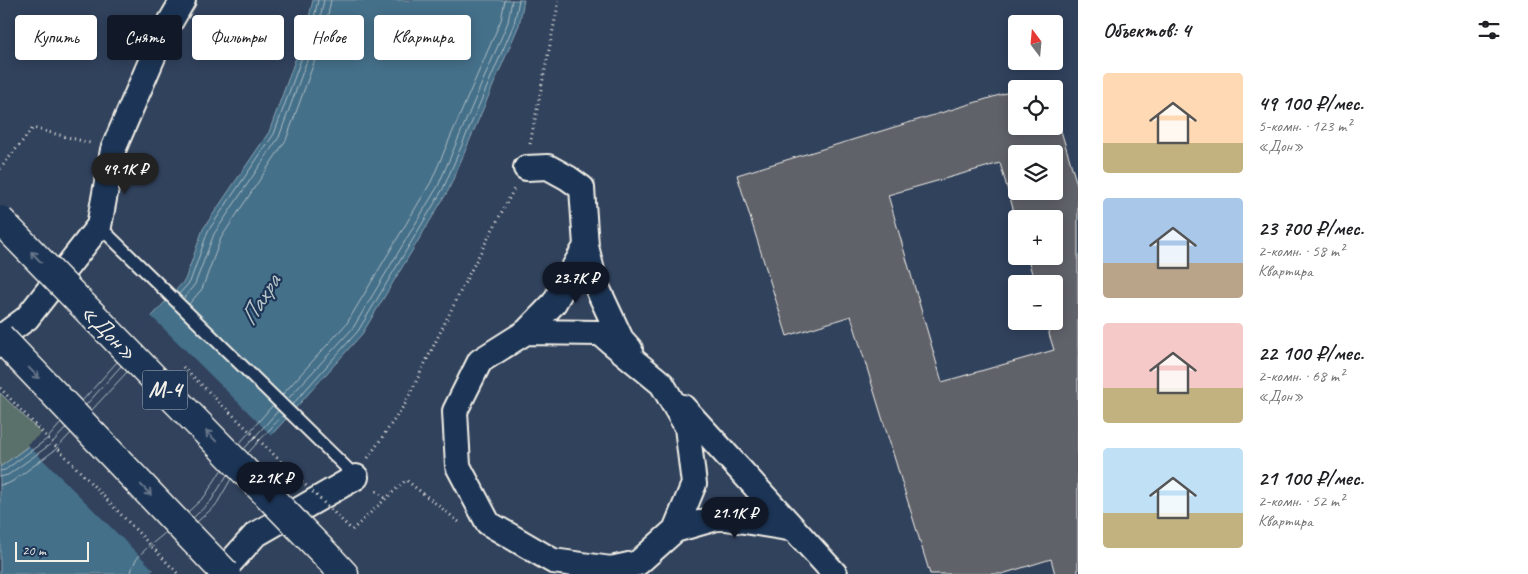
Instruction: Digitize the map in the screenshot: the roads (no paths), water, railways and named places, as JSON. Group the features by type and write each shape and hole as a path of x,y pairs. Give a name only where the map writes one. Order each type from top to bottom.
{"highway":[{"name":"«Дон»","path":"0,220 337,567"},
{"path":"0,337 226,574"}],"street":[{"path":"0,337 28,318 99,226 113,150 161,38 183,0"},
{"path":"526,168 548,167 582,188 586,246 594,283 621,338 835,574"},
{"path":"586,246 554,303 526,332 480,361 455,411 458,466 488,523 553,561 611,569 638,562 675,530 720,517 794,529"},
{"path":"526,332 600,333 662,384 687,427 694,484 675,530"},
{"path":"220,574 255,535 356,477"}],"lane":[{"path":"99,226 356,477"}],"water":[{"name":"Пахра","path":"313,0 524,0 519,25 448,191 362,334 249,460 219,509 148,574 0,574 0,467 44,435 185,280 203,229 269,132 295,60 364,60 364,15 310,15"}]}
